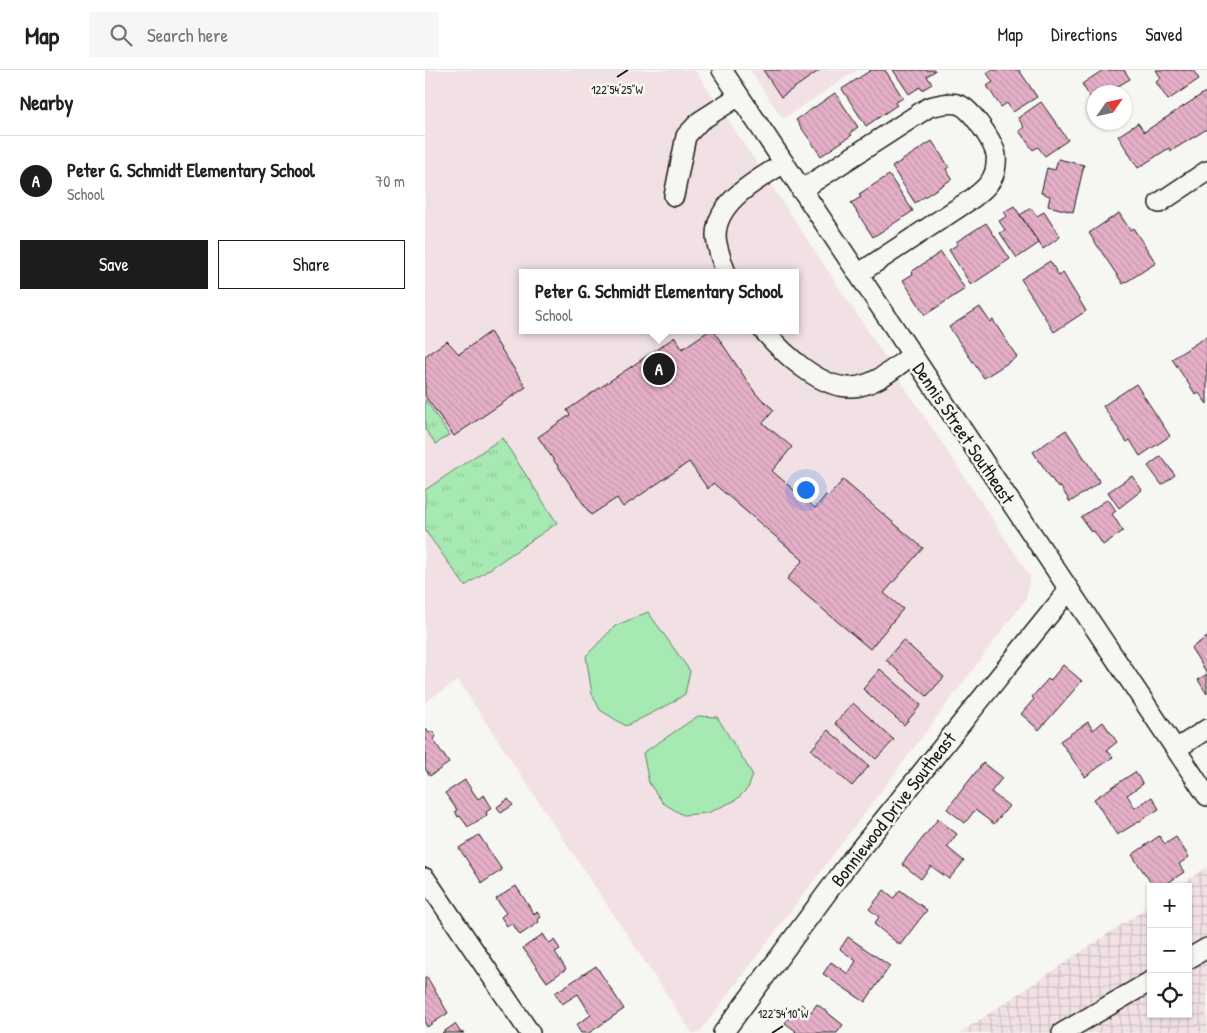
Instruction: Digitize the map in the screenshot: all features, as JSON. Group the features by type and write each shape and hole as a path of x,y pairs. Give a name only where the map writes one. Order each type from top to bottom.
{"street":[{"name":"Dennis Street Southeast","path":"722,70 1207,796"},
{"path":"674,196 686,136 700,120 739,96"},
{"path":"801,190 929,107 945,103 960,105 974,117 987,135 996,153 995,172 988,186 973,198 858,274"},
{"path":"725,269 716,234 723,212 737,196 784,163"},
{"path":"1159,203 1207,171"},
{"path":"766,334 777,347 807,370 830,384 851,388 880,378 912,355"},
{"name":"Bonniewood Drive Southeast","path":"723,1033 852,859 1069,590"},
{"path":"1176,749 1207,729"},
{"path":"425,878 530,1033"},
{"path":"1192,957 1207,948"},
{"path":"1062,1033 1147,983"}],"shaded area":[{"path":"425,70 695,70 1030,576 1026,599 699,1033 692,1033 458,680 425,702"},
{"path":"750,70 857,70 783,119"},
{"path":"1207,867 1207,1033 960,1033 1147,908 1147,1018 1192,1018 1192,883 1184,883"}],"green space":[{"path":"425,399 449,435 436,444 425,429"},
{"path":"502,438 557,523 465,586 425,530 425,490"},
{"path":"648,612 690,671 685,694 670,704 626,726 600,710 592,694 586,656 615,626"},
{"path":"698,716 717,717 753,775 748,788 736,800 708,813 683,815 663,803 649,783 643,753"}],"building":[{"path":"763,70 820,70 781,97"},
{"path":"871,70 885,70 903,98 895,103 897,105 866,126 842,89"},
{"path":"893,70 935,71 927,76 932,84 922,90 920,87 909,94"},
{"path":"991,70 1019,70 1037,97 1013,112 1007,103 1001,107 987,86 993,82 987,73"},
{"path":"1103,70 1124,70 1130,79 1120,85 1087,85 1087,92 1082,84"},
{"path":"1156,70 1193,70 1199,79 1168,100 1156,82 1161,78"},
{"path":"1207,91 1207,129 1171,151 1169,148 1138,168 1118,136 1127,130 1132,130 1132,127 1138,123 1144,132"},
{"path":"835,93 858,127 850,133 852,135 821,156 796,120"},
{"path":"1041,102 1068,140 1045,156 1038,147 1033,150 1019,131 1024,127 1018,118"},
{"path":"932,141 949,167 946,169 952,179 915,203 892,167"},
{"path":"1058,159 1084,165 1073,212 1048,206 1050,196 1041,193 1047,168 1055,170"},
{"path":"889,175 913,211 873,237 851,203 861,197 859,194"},
{"path":"1014,206 1039,243 1017,258 1000,233 1005,230 999,221 1007,216 1004,212"},
{"path":"1031,208 1037,216 1044,212 1060,237 1043,249 1020,215"},
{"path":"1119,213 1130,230 1133,228 1156,263 1123,284 1089,233"},
{"path":"986,223 1010,259 971,285 949,250 958,244 956,242"},
{"path":"941,252 965,289 925,315 903,280 913,274 911,272"},
{"path":"1050,261 1059,276 1063,273 1086,311 1054,332 1021,279"},
{"path":"980,307 990,322 993,320 1017,357 984,378 949,327"},
{"path":"490,332 526,387 454,436 425,396 425,356 447,341 459,354"},
{"path":"704,334 716,334 756,394 774,410 763,423 792,447 772,471 815,508 843,480 923,548 884,593 903,609 870,649 787,579 803,560 713,483 708,489 689,462 623,507 617,498 591,515 538,437 570,415 567,410 675,337 682,349"},
{"path":"1206,337 1207,404 1199,393 1196,395 1172,359"},
{"path":"1136,384 1170,436 1140,456 1130,440 1127,442 1103,406"},
{"path":"1066,430 1100,482 1070,502 1033,452"},
{"path":"1161,456 1175,475 1162,485 1148,466"},
{"path":"1132,476 1142,490 1119,508 1108,492"},
{"path":"1108,499 1116,511 1112,514 1123,531 1103,545 1094,531 1091,532 1081,517"},
{"path":"1207,637 1207,673 1191,648"},
{"path":"903,640 944,677 927,696 886,660"},
{"path":"1063,665 1082,681 1039,730 1021,714 1034,699 1032,697 1048,679 1050,681"},
{"path":"880,669 921,705 904,725 863,689"},
{"path":"1207,674 1207,694 1198,680"},
{"path":"853,703 894,740 876,759 835,723"},
{"path":"1088,722 1093,730 1103,722 1117,742 1107,750 1113,757 1085,777 1060,741"},
{"path":"426,728 429,733 432,731 436,737 433,739 449,763 430,776 425,769"},
{"path":"828,730 869,766 852,786 811,750"},
{"path":"983,763 1002,778 991,792 1009,806 994,824 975,810 965,823 947,809"},
{"path":"1135,772 1143,784 1127,795 1135,808 1152,797 1159,809 1117,835 1094,799"},
{"path":"465,780 478,799 484,795 492,808 486,812 487,815 468,827 460,816 458,817 455,811 457,810 445,793"},
{"path":"508,799 513,805 501,813 497,807"},
{"path":"938,819 957,834 947,847 964,861 949,879 931,866 921,879 902,864"},
{"path":"479,835 502,870 482,883 459,848"},
{"path":"1159,836 1165,844 1176,837 1189,857 1179,864 1184,872 1168,883 1151,883 1132,855"},
{"path":"516,886 534,914 537,912 541,917 538,920 539,922 520,935 512,923 507,926 501,917 506,913 496,899"},
{"path":"884,890 894,898 900,890 927,910 900,945 874,924 879,917 869,909"},
{"path":"543,934 549,943 554,940 560,949 555,952 566,969 547,982 523,948"},
{"path":"848,937 890,966 865,1002 823,974 831,962 848,974 856,961 840,949"},
{"path":"596,966 624,1009 589,1033 581,1033 576,1025 591,1015 578,994 562,1004 555,993"},
{"path":"427,977 448,1013 427,1027 425,1023 425,978"},
{"path":"801,1004 811,1012 817,1004 843,1025 837,1033 794,1033 796,1031 785,1023"},
{"path":"455,1024 461,1033 442,1033"}],"place":[{"name":"Peter G. Schmidt Elementary School","path":"659,369"}]}
